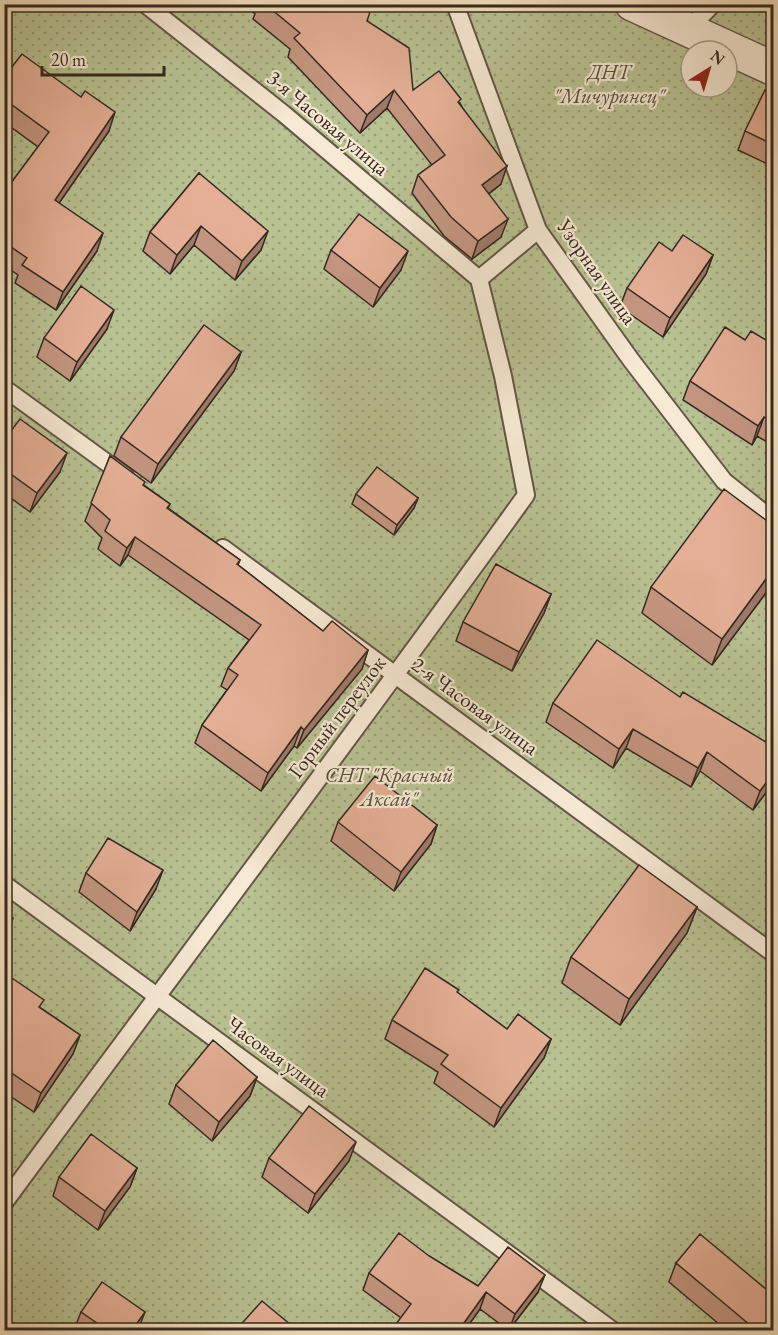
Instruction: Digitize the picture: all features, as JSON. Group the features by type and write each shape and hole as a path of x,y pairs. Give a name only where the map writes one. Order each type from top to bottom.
{"street":[{"path":"632,4 774,69"}],"lane":[{"name":"3-я Часовая улица","path":"145,4 284,114 479,279"},
{"name":"Узорная улица","path":"455,4 538,230 632,360 724,481 774,521"},
{"path":"687,30 713,4"},
{"path":"479,279 538,230"},
{"name":"Горный переулок","path":"4,1203 396,676 526,495 503,376 479,279"},
{"path":"4,388 138,486"},
{"name":"2-я Часовая улица","path":"205,536 774,954"},
{"name":"Часовая улица","path":"4,884 612,1330"}],"green space":[{"name":"СНТ \"Красный Аксай\"","path":"5,5 773,5 773,1330 5,1330"}],"building":[{"path":"265,4 363,4 370,12 367,21 409,48 413,90 439,71 461,99 458,102 507,166 482,185 508,219 478,241 451,217 418,175 445,155 394,90 367,115 294,38 300,33"},
{"path":"22,54 81,97 85,91 115,112 55,200 103,233 63,292 22,265 27,258 4,242 4,185 8,187 49,132 4,99 4,77"},
{"path":"765,90 774,94 774,145 745,131"},
{"path":"199,173 268,231 242,261 201,226 177,255 150,232"},
{"path":"359,214 408,251 380,288 331,250"},
{"path":"683,235 713,255 670,318 627,288 659,242 672,251"},
{"path":"81,286 114,310 77,362 44,338"},
{"path":"204,325 241,352 158,464 121,437"},
{"path":"725,327 745,340 751,331 774,345 774,373 771,377 774,382 774,423 764,417 758,426 690,381"},
{"path":"20,419 67,453 37,493 4,469 4,440"},
{"path":"110,456 145,482 143,485 170,504 167,508 240,560 237,564 323,631 332,621 368,650 304,730 301,727 268,773 202,725 238,675 228,668 261,625 135,537 127,548 105,531 110,520 91,503"},
{"path":"377,467 418,498 397,525 356,494"},
{"path":"724,489 774,526 774,568 722,639 651,587"},
{"path":"496,564 551,594 519,652 463,622"},
{"path":"597,640 680,697 683,692 774,747 774,772 760,791 707,752 698,768 633,729 619,749 553,703"},
{"path":"375,776 437,825 401,872 338,822"},
{"path":"108,838 163,870 137,912 86,873"},
{"path":"639,865 697,907 629,999 571,957"},
{"path":"4,913 13,918 4,930"},
{"path":"425,968 459,990 457,992 507,1029 518,1014 551,1039 501,1108 441,1064 448,1055 392,1020"},
{"path":"6,974 44,1000 39,1007 80,1035 41,1093 7,1070 4,1074 4,977"},
{"path":"213,1040 257,1077 219,1122 176,1085"},
{"path":"309,1106 356,1142 315,1194 269,1158"},
{"path":"91,1134 137,1168 105,1211 59,1177"},
{"path":"399,1233 429,1256 478,1286 508,1247 545,1275 515,1314 486,1292 459,1330 396,1330 393,1328 411,1304 369,1273"},
{"path":"700,1234 774,1294 774,1330 756,1330 676,1263"},
{"path":"102,1282 145,1312 132,1330 107,1330 81,1312"},
{"path":"262,1301 297,1330 236,1330"}],"park label":[{"name":"ДНТ \"Мичуринец\"","path":"609,84"}]}
